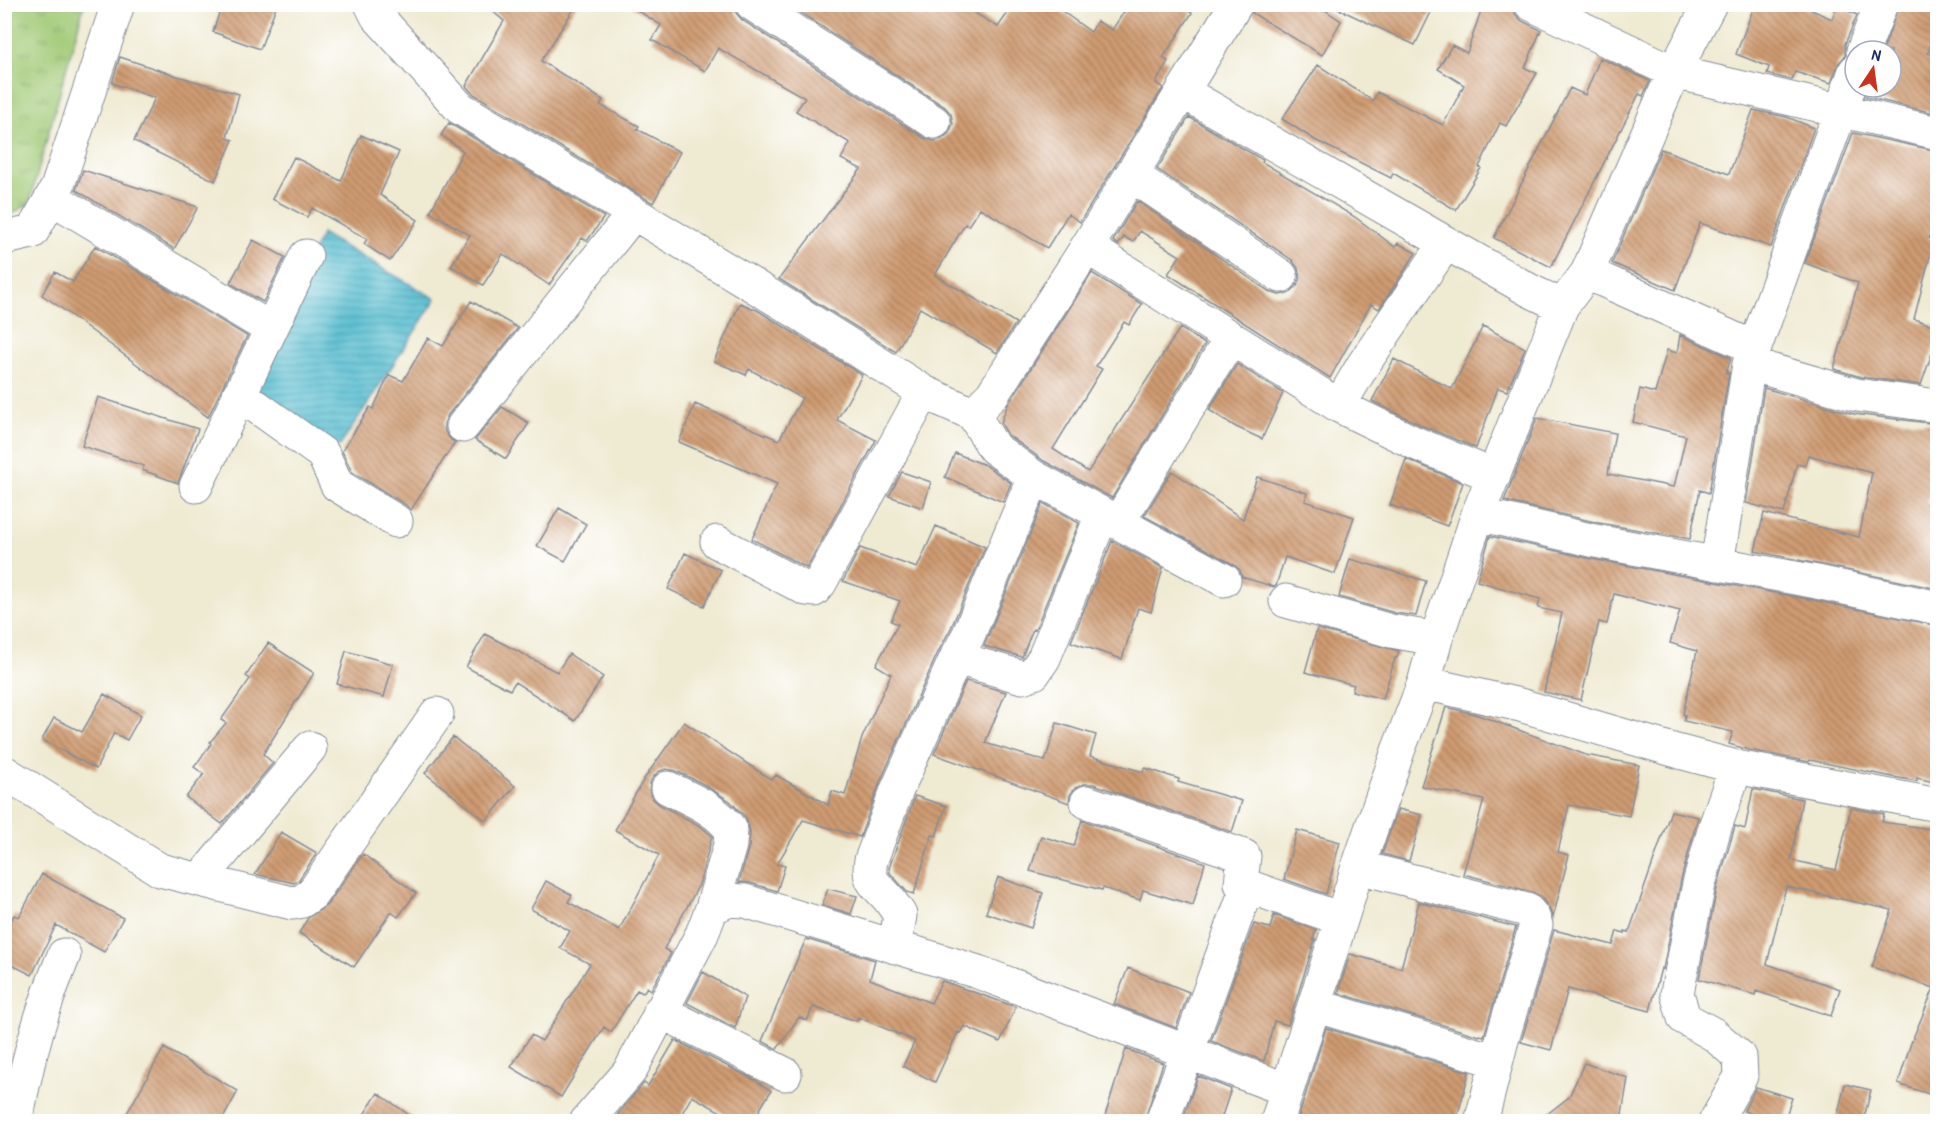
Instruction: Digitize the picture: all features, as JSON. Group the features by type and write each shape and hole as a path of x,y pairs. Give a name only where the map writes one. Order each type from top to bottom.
{"street":[{"path":"4,236 10,237 32,232 57,188 118,4"},
{"path":"371,4 377,16 460,108 924,392 973,414 994,448 1034,477 1224,580"},
{"path":"752,4 933,122"},
{"path":"973,414 992,395 1087,247 1236,4"},
{"path":"1531,4 1674,72 1938,134"},
{"path":"1277,1122 1358,867 1424,683 1436,639 1478,514 1562,306 1587,273 1674,72 1710,4"},
{"path":"1868,39 1881,4"},
{"path":"1183,92 1529,290 1562,306"},
{"path":"1717,564 1752,356 1844,99"},
{"path":"1132,175 1281,276"},
{"path":"52,198 271,329"},
{"path":"463,426 634,213"},
{"path":"1339,406 1363,365 1446,243"},
{"path":"1087,247 1339,406 1415,443 1494,476"},
{"path":"196,486 306,256"},
{"path":"1587,273 1752,356 1857,394 1936,400"},
{"path":"956,658 1022,677 1034,673 1044,658 1110,519 1232,338"},
{"path":"717,542 806,589 814,590 838,552 924,392"},
{"path":"239,394 323,454 337,484 396,521"},
{"path":"895,947 900,915 890,900 871,882 869,870 871,860 897,790 968,636 1034,477"},
{"path":"1478,514 1595,541 1817,582 1938,608"},
{"path":"1286,601 1391,631 1436,639"},
{"path":"1424,683 1520,705 1736,767 1938,805"},
{"path":"4,772 160,870 292,903 302,901 312,894 437,714"},
{"path":"200,880 310,748"},
{"path":"1714,1122 1741,1076 1740,1057 1713,1035 1684,1018 1677,993 1699,884 1715,827 1736,767"},
{"path":"586,1122 630,1071 702,934 730,845 731,830 725,821 711,810 668,788"},
{"path":"1087,802 1244,856 1241,884 1341,920"},
{"path":"1358,867 1527,910 1533,917 1536,925 1496,1061 1481,1122"},
{"path":"1162,1122 1247,887"},
{"path":"712,908 729,900 745,901 978,972 1287,1090"},
{"path":"16,1122 24,1072 48,994 64,955"},
{"path":"1314,1005 1496,1061"},
{"path":"660,1011 785,1074"}],"green space":[{"path":"5,5 84,5 29,204 8,216 5,216"}],"water":[{"path":"322,234 436,299 340,446 263,416 255,384 263,348"}],"building":[{"path":"222,4 277,4 260,49 213,32"},
{"path":"484,4 577,4 541,61 603,100 600,105 639,126 637,129 680,152 653,203 472,93 466,86 504,21"},
{"path":"627,4 734,4 736,13 742,20 924,138 934,141 942,139 949,133 953,124 951,114 945,107 787,4 960,4 998,27 1014,4 1052,4 1091,32 1097,21 1112,30 1129,4 1178,4 1192,13 1163,58 1168,61 1156,83 1163,88 1080,222 1068,214 1047,248 980,208 968,226 965,224 935,275 1016,323 997,353 920,308 896,352 779,279 861,169 841,159 850,143 796,111 805,98 718,48 705,71 652,40 661,25"},
{"path":"1255,4 1316,4 1341,21 1322,55 1252,13"},
{"path":"1328,4 1435,4 1415,45"},
{"path":"1483,4 1512,4 1515,14 1522,21 1541,30 1525,68 1537,73 1506,126 1500,123 1479,167 1481,168 1456,210 1393,173 1391,178 1315,140 1282,119 1318,65 1373,101 1377,92 1443,125 1464,85 1438,69 1452,45 1467,53"},
{"path":"1755,4 1798,4 1832,19 1837,6 1857,15 1847,39 1843,39 1843,58 1838,64 1831,83 1795,72 1792,80 1767,74 1769,67 1736,54"},
{"path":"1899,4 1938,4 1938,18 1928,53 1938,56 1938,114 1874,99 1903,99 1903,39 1887,39"},
{"path":"120,57 239,94 227,138 233,140 215,181 134,141 155,98 112,83"},
{"path":"1600,58 1650,81 1643,96 1639,94 1551,267 1494,238 1570,88 1585,95"},
{"path":"1753,110 1787,117 1814,128 1771,247 1700,223 1675,290 1612,263 1661,149 1729,174"},
{"path":"1189,117 1355,217 1395,247 1398,243 1416,253 1379,309 1371,304 1330,378 1168,274 1180,256 1140,231 1133,242 1124,237 1118,245 1113,241 1137,201 1270,292 1279,295 1289,293 1297,286 1300,278 1298,268 1292,260 1157,169"},
{"path":"449,123 604,217 587,241 582,238 549,285 503,254 483,285 451,266 470,235 430,212 463,151 441,135"},
{"path":"1853,133 1938,151 1938,212 1929,238 1934,240 1914,319 1938,327 1938,336 1921,385 1861,377 1834,369 1858,283 1805,263"},
{"path":"361,135 399,152 380,195 418,220 390,261 364,244 367,239 312,208 307,217 272,199 294,157 341,181"},
{"path":"83,170 198,207 174,249 76,190"},
{"path":"253,240 285,257 263,302 230,283"},
{"path":"95,246 247,336 208,417 42,295 55,272 73,282"},
{"path":"1092,273 1142,304 1129,325 1124,322 1096,366 1102,369 1053,449 1088,472 1180,328 1205,344 1112,498 1044,461 1008,435 1001,423 1007,406"},
{"path":"471,301 518,328 448,415 444,424 445,432 455,442 411,510 352,472 342,451 370,407 373,409 389,375 403,381 428,338 443,346"},
{"path":"740,303 757,310 862,375 837,420 876,440 807,568 752,539 777,484 679,442 695,404 779,440 802,398 749,369 746,375 714,361"},
{"path":"1483,326 1525,348 1507,391 1498,388 1476,448 1372,401 1394,359 1452,389"},
{"path":"1680,335 1731,358 1726,373 1729,373 1709,493 1700,490 1690,539 1599,523 1504,501 1537,418 1615,433 1608,474 1674,487 1686,436 1633,422 1640,389 1655,393 1667,350 1677,353"},
{"path":"1237,364 1283,393 1262,439 1236,427 1209,410"},
{"path":"1764,388 1854,414 1938,424 1938,462 1927,504 1938,507 1938,589 1755,551 1764,513 1859,537 1872,473 1808,455 1805,466 1797,464 1784,513 1746,503"},
{"path":"98,397 198,429 178,483 142,470 144,466 82,446"},
{"path":"502,407 529,423 506,459 475,440"},
{"path":"955,453 985,465 1011,483 1003,502 945,477"},
{"path":"1406,459 1463,483 1447,526 1390,505"},
{"path":"1172,471 1243,519 1257,477 1307,493 1305,501 1354,517 1335,574 1285,557 1274,587 1242,577 1240,570 1233,564 1144,516"},
{"path":"902,472 931,482 923,508 889,496"},
{"path":"1043,503 1079,523 1022,657 984,646"},
{"path":"559,508 586,524 565,561 537,546"},
{"path":"936,526 985,547 951,628 880,782 860,837 803,820 777,864 785,866 777,891 739,882 749,846 750,831 746,818 730,801 703,784 676,771 666,769 658,772 651,780 649,790 653,799 700,826 712,836 699,885 664,949 671,953 651,990 647,987 643,993 637,990 611,1032 604,1027 561,1097 511,1067 531,1035 542,1041 590,964 560,948 570,931 531,909 546,881 572,895 568,902 619,930 659,855 615,830 644,779 684,722 772,780 776,775 828,805 832,791 845,795 862,738 891,674 876,665 898,624 891,621 900,601 843,581 860,548 917,568"},
{"path":"1490,536 1592,559 1938,626 1938,783 1917,778 1917,781 1893,777 1749,750 1729,744 1733,732 1684,721 1685,715 1683,714 1697,651 1670,643 1680,611 1614,594 1607,624 1599,622 1581,700 1544,692 1562,613 1538,608 1540,599 1477,581"},
{"path":"1112,541 1163,568 1151,612 1138,608 1122,659 1071,642"},
{"path":"685,553 721,570 704,606 668,589"},
{"path":"1350,559 1426,581 1416,616 1395,613 1339,597"},
{"path":"1317,629 1399,651 1383,699 1352,691 1354,685 1305,672"},
{"path":"485,634 557,672 569,654 603,677 575,721 515,682 510,690 466,667"},
{"path":"268,643 314,673 263,754 273,763 222,824 186,797 204,774 194,767 226,723 221,720 250,679 246,676"},
{"path":"346,651 393,664 384,697 337,684"},
{"path":"966,681 1006,692 985,743 1045,761 1057,723 1096,735 1090,756 1143,772 1145,768 1179,779 1178,782 1242,801 1232,832 1093,784 1084,784 1075,788 1070,795 1069,803 934,754"},
{"path":"104,694 141,715 127,740 114,733 96,769 42,740 54,718 82,732"},
{"path":"1446,707 1478,715 1586,755 1639,765 1629,816 1569,805 1558,852 1569,855 1553,917 1541,897 1532,892 1463,874 1484,800 1421,786"},
{"path":"453,737 515,786 486,821 425,773"},
{"path":"1753,789 1802,799 1791,860 1836,870 1851,808 1884,814 1882,822 1938,830 1938,1097 1898,1084 1911,1043 1934,988 1872,967 1892,910 1786,887 1767,964 1840,989 1831,1016 1756,991 1755,995 1699,979 1717,888 1735,826 1745,829"},
{"path":"915,796 946,806 936,836 932,835 914,894 907,892 890,873 889,868"},
{"path":"1398,809 1422,815 1409,861 1382,854"},
{"path":"1671,811 1698,817 1681,880 1663,969 1661,968 1650,1011 1568,989 1551,1050 1521,1042 1554,930 1613,945 1617,931 1629,932"},
{"path":"1082,820 1205,863 1193,905 1143,890 1140,900 1103,888 1102,890 1030,871 1041,836 1074,846"},
{"path":"1297,830 1340,842 1326,894 1284,879"},
{"path":"281,832 317,853 298,881 294,883 255,874"},
{"path":"363,854 416,893 398,917 391,912 354,967 299,933 308,918 327,905"},
{"path":"42,874 123,918 104,952 56,925 32,975 4,961 4,935 14,915 19,917"},
{"path":"998,877 1043,893 1031,928 986,913"},
{"path":"828,889 857,896 851,914 822,905"},
{"path":"1419,902 1516,927 1484,1036 1338,993 1350,954 1401,968"},
{"path":"1274,915 1316,930 1313,940 1315,940 1288,1025 1274,1021 1264,1061 1211,1041 1254,924 1270,928"},
{"path":"806,939 875,960 870,979 931,1003 942,981 1016,1007 1000,1042 964,1026 960,1033 958,1032 935,1082 903,1066 915,1041 858,1017 857,1021 813,1007 807,1021 799,1017 777,1049 762,1041"},
{"path":"1128,968 1189,992 1176,1028 1114,1004"},
{"path":"703,972 745,997 735,1028 687,1003"},
{"path":"1326,1028 1469,1072 1456,1122 1297,1122"},
{"path":"675,1040 755,1080 771,1091 752,1122 739,1122 692,1096 677,1122 631,1122 618,1114 644,1083 648,1086"},
{"path":"164,1048 238,1091 221,1122 122,1122"},
{"path":"1126,1049 1163,1063 1144,1122 1103,1122"},
{"path":"1584,1063 1628,1078 1622,1114 1617,1122 1537,1122 1569,1097"},
{"path":"1198,1076 1231,1089 1220,1122 1182,1122"},
{"path":"1845,1084 1871,1090 1863,1122 1836,1122"},
{"path":"1756,1087 1792,1098 1784,1122 1775,1122 1744,1111"},
{"path":"378,1093 419,1122 359,1122"}]}
